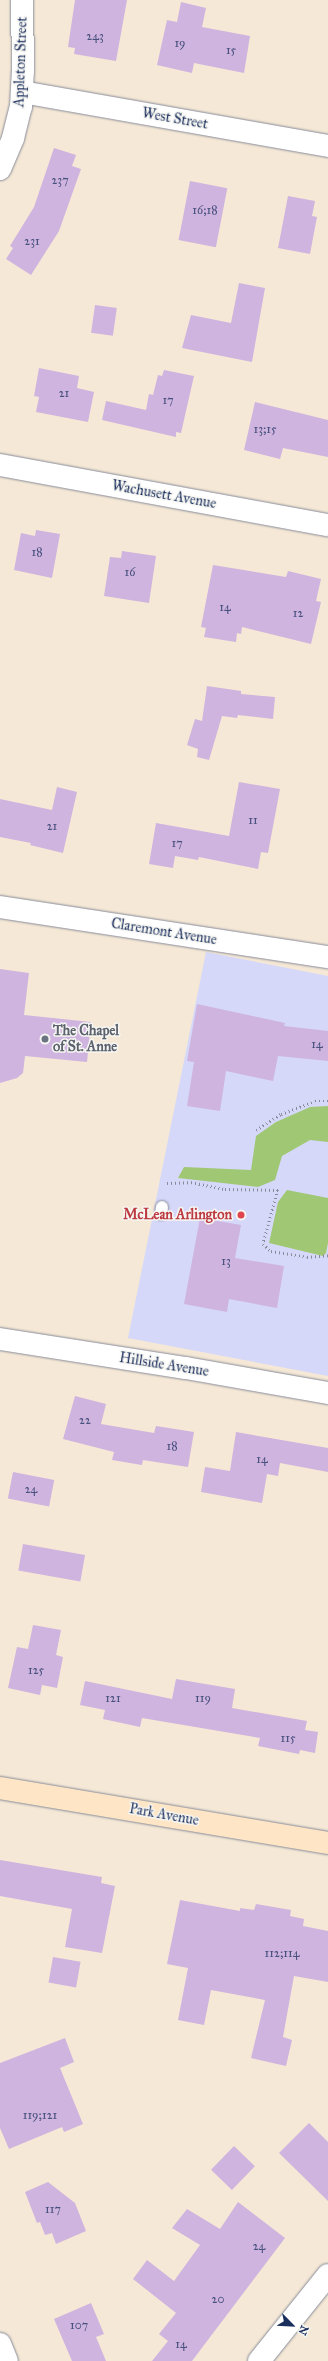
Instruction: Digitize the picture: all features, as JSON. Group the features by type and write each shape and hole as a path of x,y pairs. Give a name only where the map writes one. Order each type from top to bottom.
{"main road":[{"name":"Park Avenue","path":"0,1788 328,1844"}],"street":[{"name":"Appleton Street","path":"0,169 16,127 22,92 22,0"},
{"name":"West Street","path":"22,92 328,146"},
{"name":"Wachusett Avenue","path":"0,465 328,525"},
{"name":"Claremont Avenue","path":"0,906 328,957"},
{"name":"Hillside Avenue","path":"0,1339 186,1368 328,1393"},
{"path":"259,2361 324,2286"},
{"path":"0,2344 7,2361"}],"path":[{"path":"256,1130 281,1114 315,1101 328,1101"},
{"path":"167,1183 191,1182 225,1189 278,1190 263,1244 271,1251 307,1257 328,1255"}],"shaded area":[{"name":"McLean Arlington","path":"206,952 328,976 328,1376 128,1338"}],"green space":[{"path":"328,1106 328,1142 310,1140 282,1156 275,1180 258,1187 178,1178 184,1167 251,1170 256,1136 276,1122 310,1107"},
{"path":"287,1190 328,1198 328,1243 326,1253 323,1256 269,1243 278,1202"}],"building":[{"path":"75,0 127,0 116,61 74,54 75,48 68,47"},
{"path":"181,2 206,8 202,27 250,36 244,73 194,63 192,73 157,65 167,20 177,22"},
{"path":"54,148 76,155 72,166 81,169 59,231 31,275 6,259 13,248 10,246 34,207"},
{"path":"190,181 227,188 216,247 179,240"},
{"path":"288,196 315,201 312,216 317,217 310,254 278,248"},
{"path":"239,283 265,288 252,362 182,348 191,315 231,323"},
{"path":"95,305 117,308 113,336 91,333"},
{"path":"39,368 79,376 77,388 94,392 88,422 36,412 39,397 34,396"},
{"path":"164,370 194,376 181,433 176,432 176,437 102,420 106,401 146,410 149,394 153,395 158,375 162,376"},
{"path":"255,402 328,420 328,457 283,448 280,459 244,450"},
{"path":"36,530 60,534 52,578 14,570 21,533 35,536"},
{"path":"122,551 156,556 149,603 104,596 110,557 121,558"},
{"path":"213,565 286,577 288,571 321,579 316,601 321,602 311,644 242,627 241,634 237,633 236,642 204,637 206,628 201,627"},
{"path":"207,686 241,691 241,694 275,697 273,719 238,715 237,718 222,716 209,760 197,757 198,749 187,745 195,719 202,721"},
{"path":"239,782 280,789 268,853 261,852 258,869 199,857 198,860 175,856 173,868 149,864 156,823 229,836"},
{"path":"57,787 77,792 63,853 30,845 31,843 0,837 0,799 52,810"},
{"name":"The Chapel of St. Anne","path":"0,969 29,973 24,1015 91,1022 87,1062 25,1056 23,1073 17,1078 0,1083"},
{"path":"197,1004 285,1023 284,1026 328,1031 328,1061 278,1056 273,1081 226,1071 220,1111 187,1106 194,1062 187,1061"},
{"path":"200,1218 241,1225 235,1258 284,1266 277,1308 229,1299 227,1312 184,1304"},
{"path":"75,1396 106,1404 101,1424 154,1433 156,1426 194,1432 188,1467 143,1460 142,1465 112,1460 114,1452 63,1439"},
{"path":"236,1432 328,1448 328,1472 280,1463 278,1476 267,1474 262,1503 201,1492 205,1467 230,1471"},
{"path":"13,1472 54,1480 49,1507 8,1499"},
{"path":"23,1544 85,1555 80,1582 18,1571"},
{"path":"33,1625 61,1630 56,1655 63,1657 57,1688 42,1685 40,1695 8,1688 17,1647 28,1649"},
{"path":"176,1679 235,1689 232,1708 307,1721 305,1730 318,1732 315,1753 300,1750 299,1754 258,1746 260,1738 142,1718 140,1727 103,1719 105,1710 80,1705 85,1681 172,1699"},
{"path":"0,1860 102,1877 101,1883 115,1886 102,1953 65,1947 72,1909 0,1896"},
{"path":"180,1900 240,1911 240,1908 254,1910 256,1904 291,1910 290,1916 304,1919 303,1926 328,1931 328,1982 294,1976 283,2037 292,2040 286,2066 251,2058 265,2000 211,1990 204,2025 178,2020 188,1968 167,1964"},
{"path":"53,1957 81,1962 76,1987 48,1983"},
{"path":"65,2038 74,2062 60,2068 83,2124 64,2132 62,2127 9,2149 0,2128 0,2063"},
{"path":"309,2123 328,2142 328,2201 279,2153"},
{"path":"234,2146 255,2166 232,2190 211,2170"},
{"path":"48,2182 75,2203 86,2231 56,2244 52,2233 45,2235 40,2222 37,2223 25,2192"},
{"path":"238,2202 285,2238 192,2361 152,2361 168,2341 159,2334 176,2313 133,2279 147,2260 174,2281 200,2245 172,2228 187,2209 220,2229"},
{"path":"91,2303 104,2334 96,2337 106,2361 72,2361 54,2319"}],"place":[{"name":"The Chapel of St. Anne","path":"45,1039"},
{"name":"McLean Arlington","path":"241,1215"}]}
